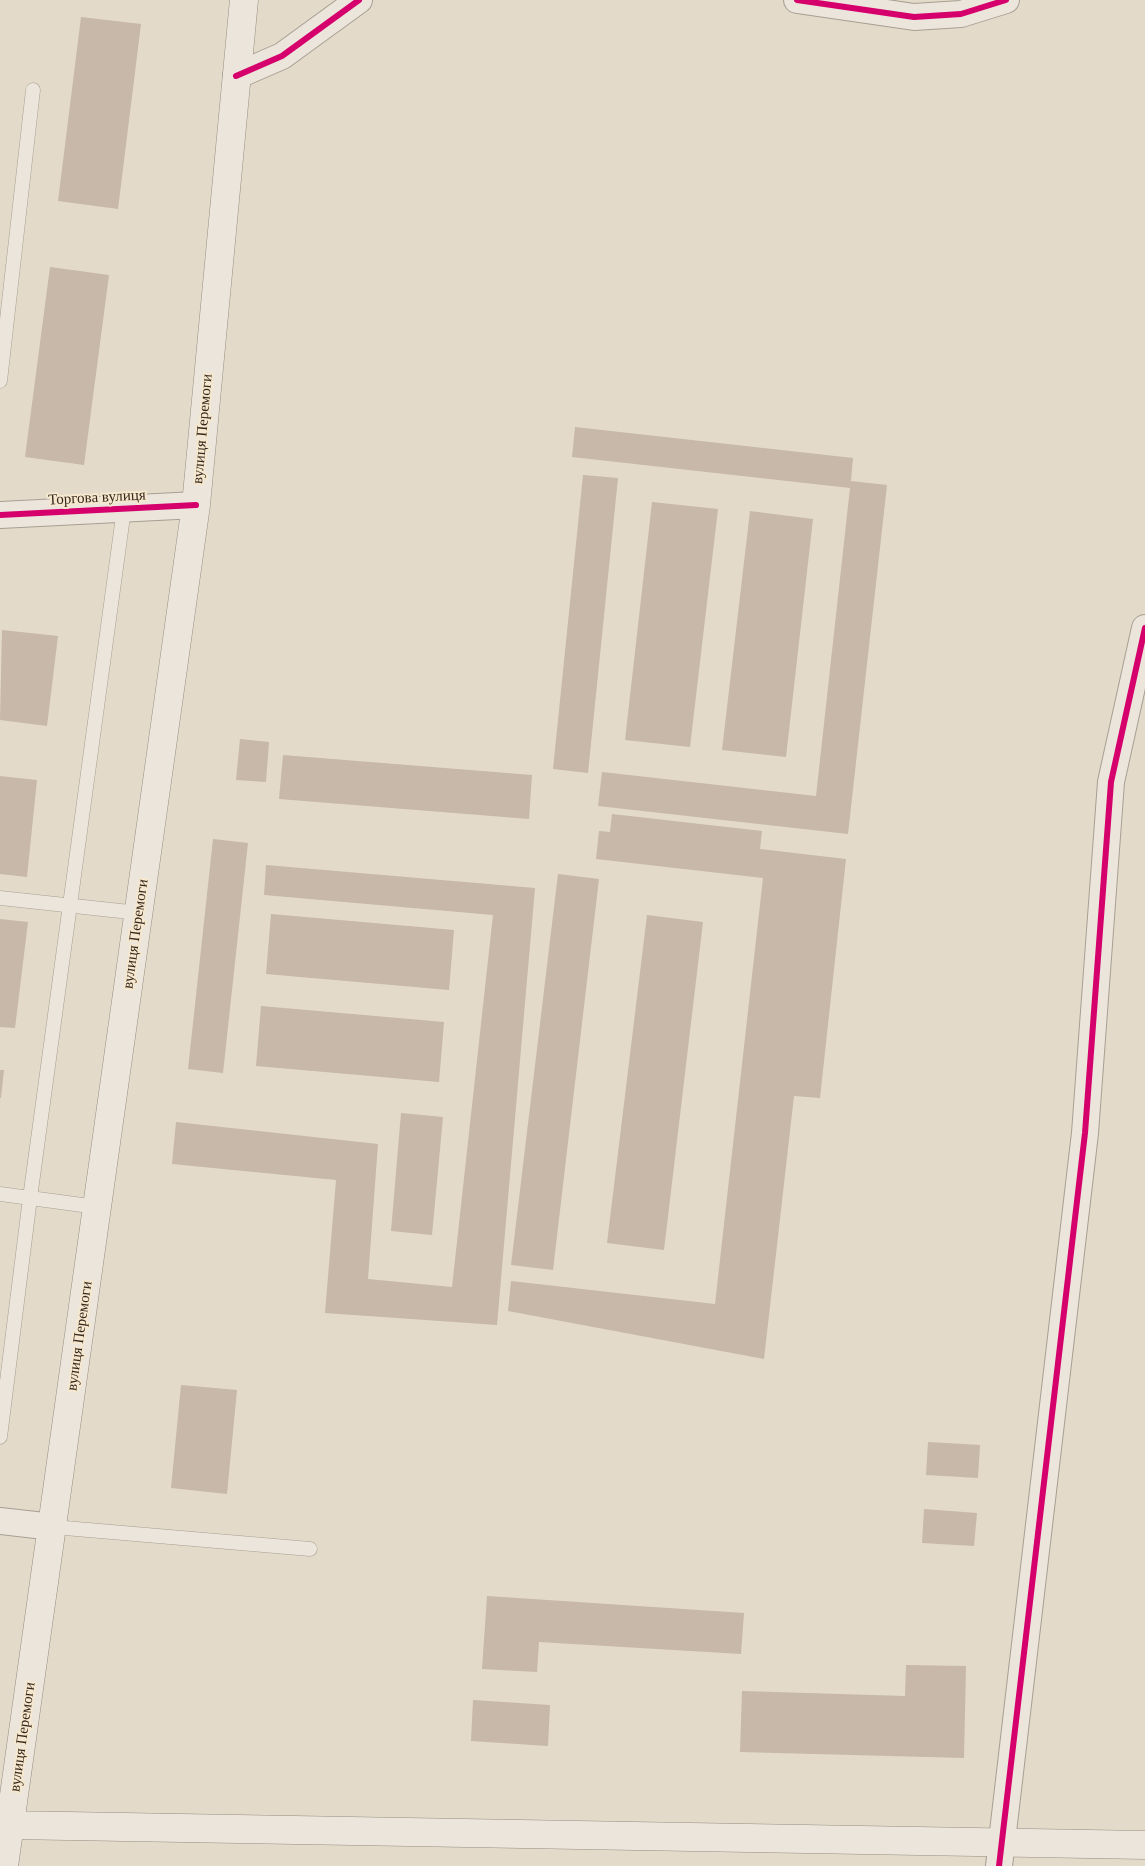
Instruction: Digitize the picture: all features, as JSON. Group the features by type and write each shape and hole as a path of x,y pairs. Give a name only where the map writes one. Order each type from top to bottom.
{"main road":[{"name":"вулиця Перемоги","path":"4,1866 5,1825 53,1526 196,505 244,0"},
{"path":"5,1825 1000,1855 1145,1844"}],"street":[{"path":"236,76 282,56 359,0"},
{"path":"797,0 914,18 960,14 1006,0"},
{"name":"Торгова вулиця","path":"0,515 196,505"},
{"path":"1000,1855 1085,1133 1111,782 1145,628"},
{"path":"0,1521 53,1526"}],"lane":[{"path":"0,381 33,90"},
{"path":"0,1438 30,1198 124,509"},
{"path":"0,898 139,913"},
{"path":"0,1194 98,1207"},
{"path":"53,1526 310,1549"}],"building":[{"path":"81,17 141,24 118,209 58,201"},
{"path":"50,267 109,275 84,465 25,457"},
{"path":"575,427 853,458 851,481 887,485 848,834 598,806 602,772 816,796 850,488 572,457"},
{"path":"583,475 618,478 588,773 553,769"},
{"path":"652,502 718,509 690,747 625,740"},
{"path":"750,511 813,519 786,757 722,750"},
{"path":"2,630 58,636 47,726 0,720"},
{"path":"240,739 269,742 266,782 236,780"},
{"path":"283,755 532,775 529,819 279,799"},
{"path":"0,776 37,780 27,877 0,874"},
{"path":"612,814 762,831 760,849 846,859 820,1098 794,1096 764,1359 508,1311 511,1281 715,1304 763,878 596,859 599,831 610,832"},
{"path":"213,839 248,843 223,1073 188,1069"},
{"path":"266,865 535,888 497,1325 325,1313 336,1180 172,1164 176,1122 378,1144 368,1279 452,1287 493,915 264,895"},
{"path":"558,874 599,879 553,1270 511,1265"},
{"path":"271,914 454,930 449,990 266,974"},
{"path":"647,915 703,922 664,1250 607,1243"},
{"path":"0,919 28,922 15,1028 0,1027"},
{"path":"261,1006 444,1022 439,1082 256,1066"},
{"path":"0,1070 4,1070 1,1098 0,1098"},
{"path":"401,1113 443,1117 432,1235 391,1231"},
{"path":"181,1385 237,1390 227,1494 171,1488"},
{"path":"928,1442 980,1445 978,1478 926,1475"},
{"path":"924,1509 977,1513 974,1546 922,1543"},
{"path":"487,1596 744,1613 741,1654 539,1642 537,1672 482,1669"},
{"path":"906,1665 966,1666 964,1758 740,1752 742,1691 905,1696"},
{"path":"473,1700 550,1705 548,1746 471,1741"}],"cycle path":[{"path":"236,76 282,56 359,0"},
{"path":"797,0 914,17 961,14 1006,0"},
{"path":"0,515 196,505"},
{"path":"999,1866 1085,1133 1111,782 1145,628"}]}
